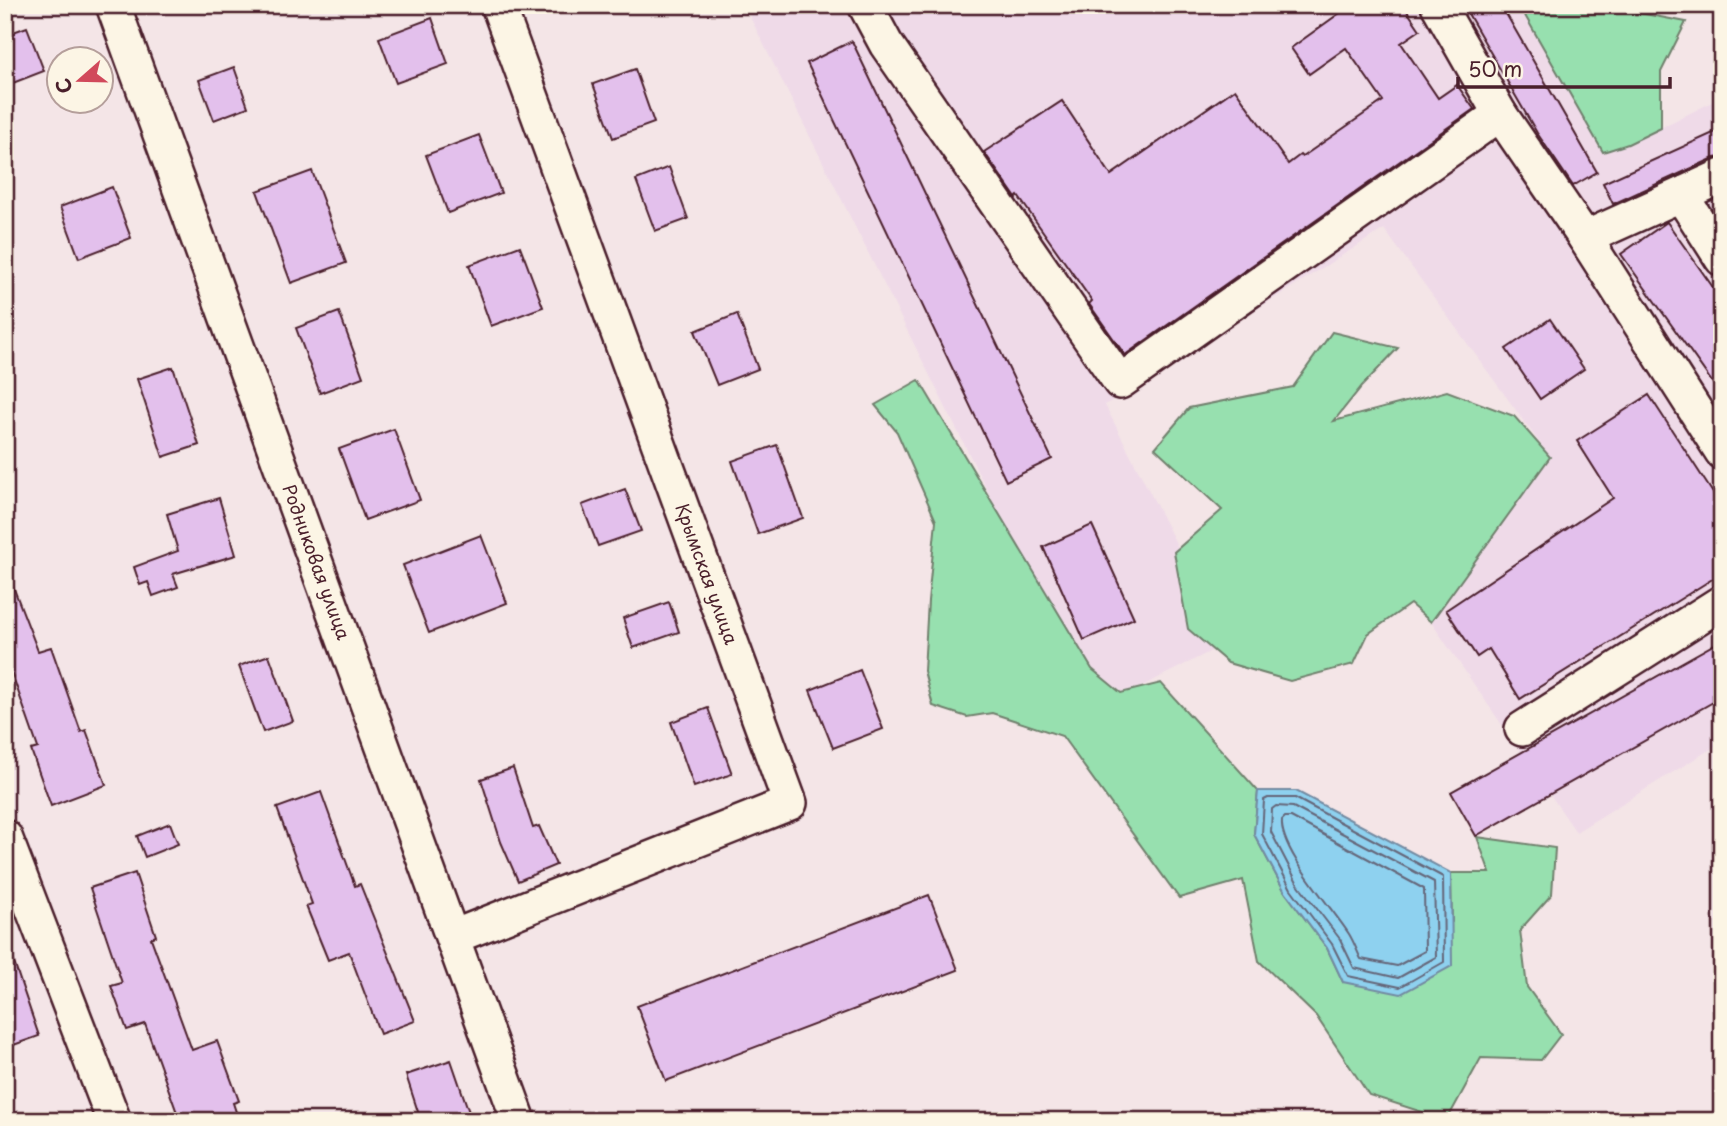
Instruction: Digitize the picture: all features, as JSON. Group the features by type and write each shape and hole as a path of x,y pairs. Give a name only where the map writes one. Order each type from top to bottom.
{"street":[{"name":"Родниковая улица","path":"113,5 519,1121"},
{"name":"Крымская улица","path":"453,937 790,803 498,5"},
{"path":"865,5 886,44 1120,382 1500,114"},
{"path":"1438,5 1500,114 1585,238 1722,452"},
{"path":"1585,238 1722,176"},
{"path":"1681,195 1722,259"},
{"path":"1522,729 1722,602"},
{"path":"5,837 12,877 114,1121"}],"shaded area":[{"path":"744,5 1549,5 1628,144 1722,97 1722,742 1576,832 1431,622 1550,457 1384,229 1105,405 1227,643 1097,709"}],"green space":[{"path":"1519,5 1612,5 1614,8 1686,22 1661,72 1661,128 1628,144 1603,152"},
{"path":"1332,332 1398,348 1334,421 1447,391 1514,416 1550,457 1431,622 1410,604 1368,634 1354,664 1290,681 1228,663 1188,629 1174,552 1222,510 1155,448 1189,408 1293,387"},
{"path":"919,380 1092,669 1121,693 1161,683 1258,791 1254,834 1285,892 1327,948 1343,982 1452,922 1451,873 1490,873 1477,837 1555,848 1552,894 1520,930 1527,987 1561,1034 1541,1060 1481,1058 1447,1120 1369,1095 1316,1016 1259,961 1243,880 1179,898 1062,736 992,713 967,717 933,706 924,671 936,521 897,432 875,405"}],"water":[{"path":"1258,791 1296,791 1451,873 1452,966 1401,994 1343,982 1327,948 1285,892 1254,834"}],"building":[{"path":"1351,5 1403,5 1420,30 1401,43 1438,98 1457,85 1474,109 1125,355 1089,304 1092,301 984,152 1062,101 1111,175 1235,89 1288,164 1383,101 1346,48 1309,74 1291,48"},
{"path":"1463,5 1501,5 1597,172 1573,186 1537,133"},
{"path":"432,18 448,64 396,83 379,38"},
{"path":"27,27 44,71 5,86 5,35"},
{"path":"852,41 1052,459 1006,481 807,63"},
{"path":"234,67 248,107 214,120 199,80"},
{"path":"635,69 654,123 613,138 593,84"},
{"path":"1722,129 1722,157 1714,158 1613,204 1603,183"},
{"path":"479,135 501,193 448,213 426,155"},
{"path":"669,167 688,219 655,231 636,180"},
{"path":"312,171 346,263 291,283 257,191"},
{"path":"112,187 131,238 79,258 60,207"},
{"path":"1667,222 1722,300 1722,396 1621,254"},
{"path":"520,246 543,307 491,326 469,265"},
{"path":"339,312 363,377 320,393 296,328"},
{"path":"737,314 758,369 717,385 695,331"},
{"path":"1550,319 1584,369 1540,399 1506,349"},
{"path":"173,367 199,445 163,457 137,379"},
{"path":"1649,395 1722,507 1722,573 1520,699 1489,649 1477,657 1446,610 1613,498 1577,441"},
{"path":"394,429 420,500 365,520 339,449"},
{"path":"777,445 803,518 758,534 732,461"},
{"path":"625,489 641,531 598,546 582,505"},
{"path":"219,498 236,555 173,574 178,587 153,596 148,582 140,585 134,567 178,551 167,514"},
{"path":"1092,525 1134,618 1084,640 1043,547"},
{"path":"481,535 507,603 429,633 403,565"},
{"path":"5,571 38,651 51,647 81,732 86,730 106,785 51,806 31,750 38,748 5,654"},
{"path":"669,602 679,632 633,648 623,618"},
{"path":"1722,640 1722,697 1476,836 1451,792"},
{"path":"269,655 293,721 263,732 239,666"},
{"path":"860,670 883,729 833,748 810,690"},
{"path":"708,708 732,774 694,787 671,722"},
{"path":"513,768 533,828 539,826 556,865 518,881 501,842 481,779"},
{"path":"321,792 355,886 360,884 415,1021 380,1034 349,952 328,960 306,906 312,904 277,808"},
{"path":"170,823 178,844 145,857 137,836"},
{"path":"135,873 156,936 151,938 192,1050 217,1041 239,1101 233,1103 239,1121 180,1121 145,1024 127,1030 111,986 122,983 90,888"},
{"path":"929,895 958,970 666,1081 637,1006"},
{"path":"5,948 9,948 39,1036 5,1048"},
{"path":"451,1060 472,1121 421,1121 406,1075"}]}
